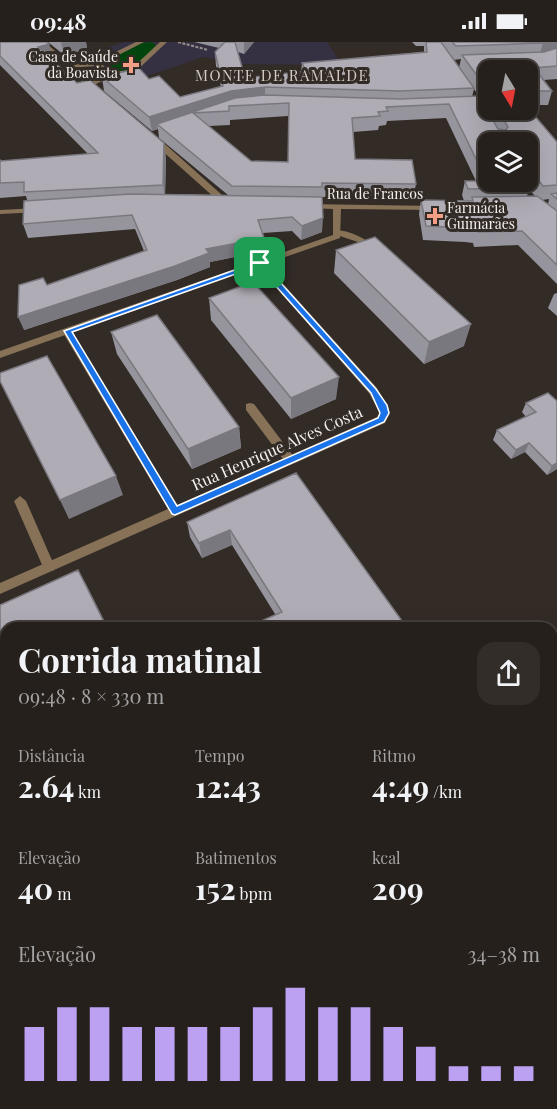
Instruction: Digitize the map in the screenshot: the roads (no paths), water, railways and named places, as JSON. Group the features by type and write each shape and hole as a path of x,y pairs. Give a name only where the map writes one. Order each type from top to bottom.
{"street":[{"path":"41,42 107,99"},
{"path":"69,66 96,64 141,42"},
{"path":"90,85 111,74 132,72 164,42"},
{"path":"96,64 111,74"},
{"path":"142,129 228,205"},
{"path":"151,136 162,133"},
{"path":"217,204 239,205"},
{"name":"Rua de Francos","path":"294,206 446,207"},
{"path":"0,355 337,236 338,207"},
{"path":"0,212 44,209"},
{"path":"337,232 364,241 379,256"},
{"name":"Rua Henrique Alves Costa","path":"0,589 381,420 385,413 374,391 260,263"},
{"path":"67,331 175,511"},
{"path":"249,407 290,460"},
{"path":"20,501 49,567"}],"place":[{"name":"Casa de Saúde da Boavista","path":"131,65"},
{"name":"Farmácia Guimarães","path":"435,216"}],"district":[{"name":"MONTE DE RAMALDE","path":"282,76"}]}
